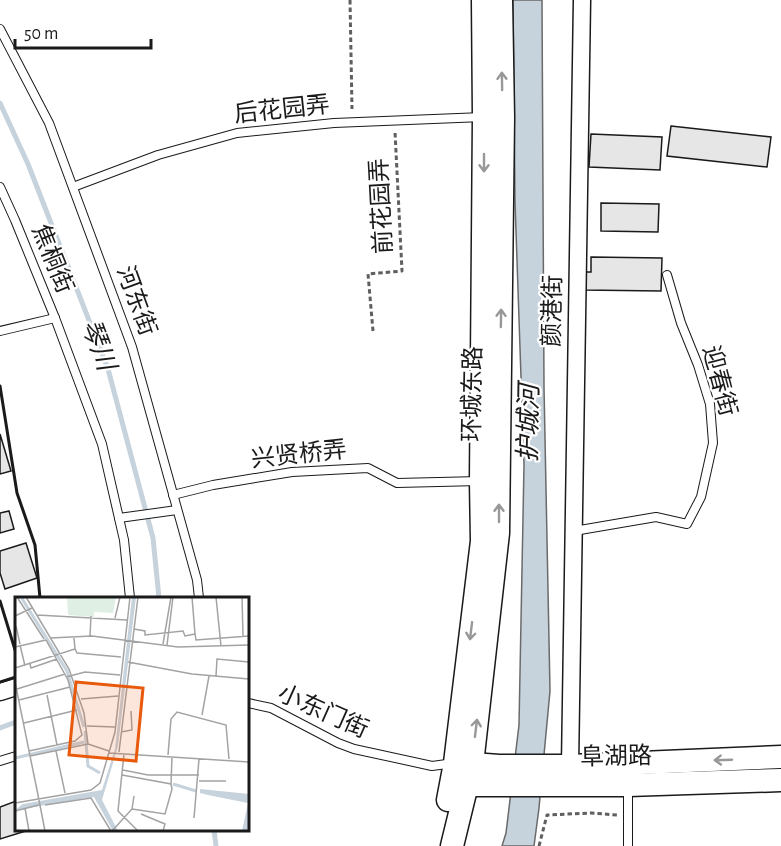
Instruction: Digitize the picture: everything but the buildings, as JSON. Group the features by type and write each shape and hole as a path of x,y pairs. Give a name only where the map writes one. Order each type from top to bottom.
{"main road":[{"name":"环城东路","path":"483,0 493,117"},
{"name":"环城东路","path":"451,773 498,533 490,481 493,117 501,0"},
{"name":"阜湖路","path":"628,774 781,757"},
{"name":"阜湖路","path":"451,773 499,775 557,772 781,780"},
{"path":"438,846 451,773"},
{"path":"451,773 452,846"}],"street":[{"name":"颜港街","path":"557,772 574,531 582,0"},
{"path":"0,692 15,687"}],"lane":[{"name":"河东街","path":"0,29 49,123 132,347 197,580 199,597"},
{"name":"后花园弄","path":"73,187 158,155 237,133 352,123 493,117"},
{"name":"焦桐街","path":"0,187 55,318 102,444 124,540 130,597"},
{"name":"迎春街","path":"574,531 656,517 687,524 701,497 713,443 710,404 698,365 681,323 667,275"},
{"path":"0,331 55,318"},
{"name":"兴贤桥弄","path":"173,495 213,485 292,472 368,468 397,483 490,481"},
{"path":"119,518 177,510"},
{"name":"小东门街","path":"249,703 271,708 354,749 451,773"},
{"path":"0,761 15,756"},
{"path":"628,774 628,846"}],"path":[{"path":"350,0 352,123"},
{"name":"前花园弄","path":"373,331 368,274 402,271 395,121"},
{"path":"539,846 547,815 591,813 628,815"}],"water":[{"name":"护城河","path":"513,0 542,0 544,387 550,691 534,846 502,846 506,833 519,725 524,465 515,202"}],"waterway":[{"name":"琴川","path":"0,103 28,164 108,369 153,538 159,597"},
{"path":"0,728 15,722"},
{"name":"琴川","path":"214,831 216,846"}],"wall":[{"path":"0,386 17,493 35,545 40,597"},
{"path":"0,601 15,650"},
{"path":"0,682 15,677"}]}
